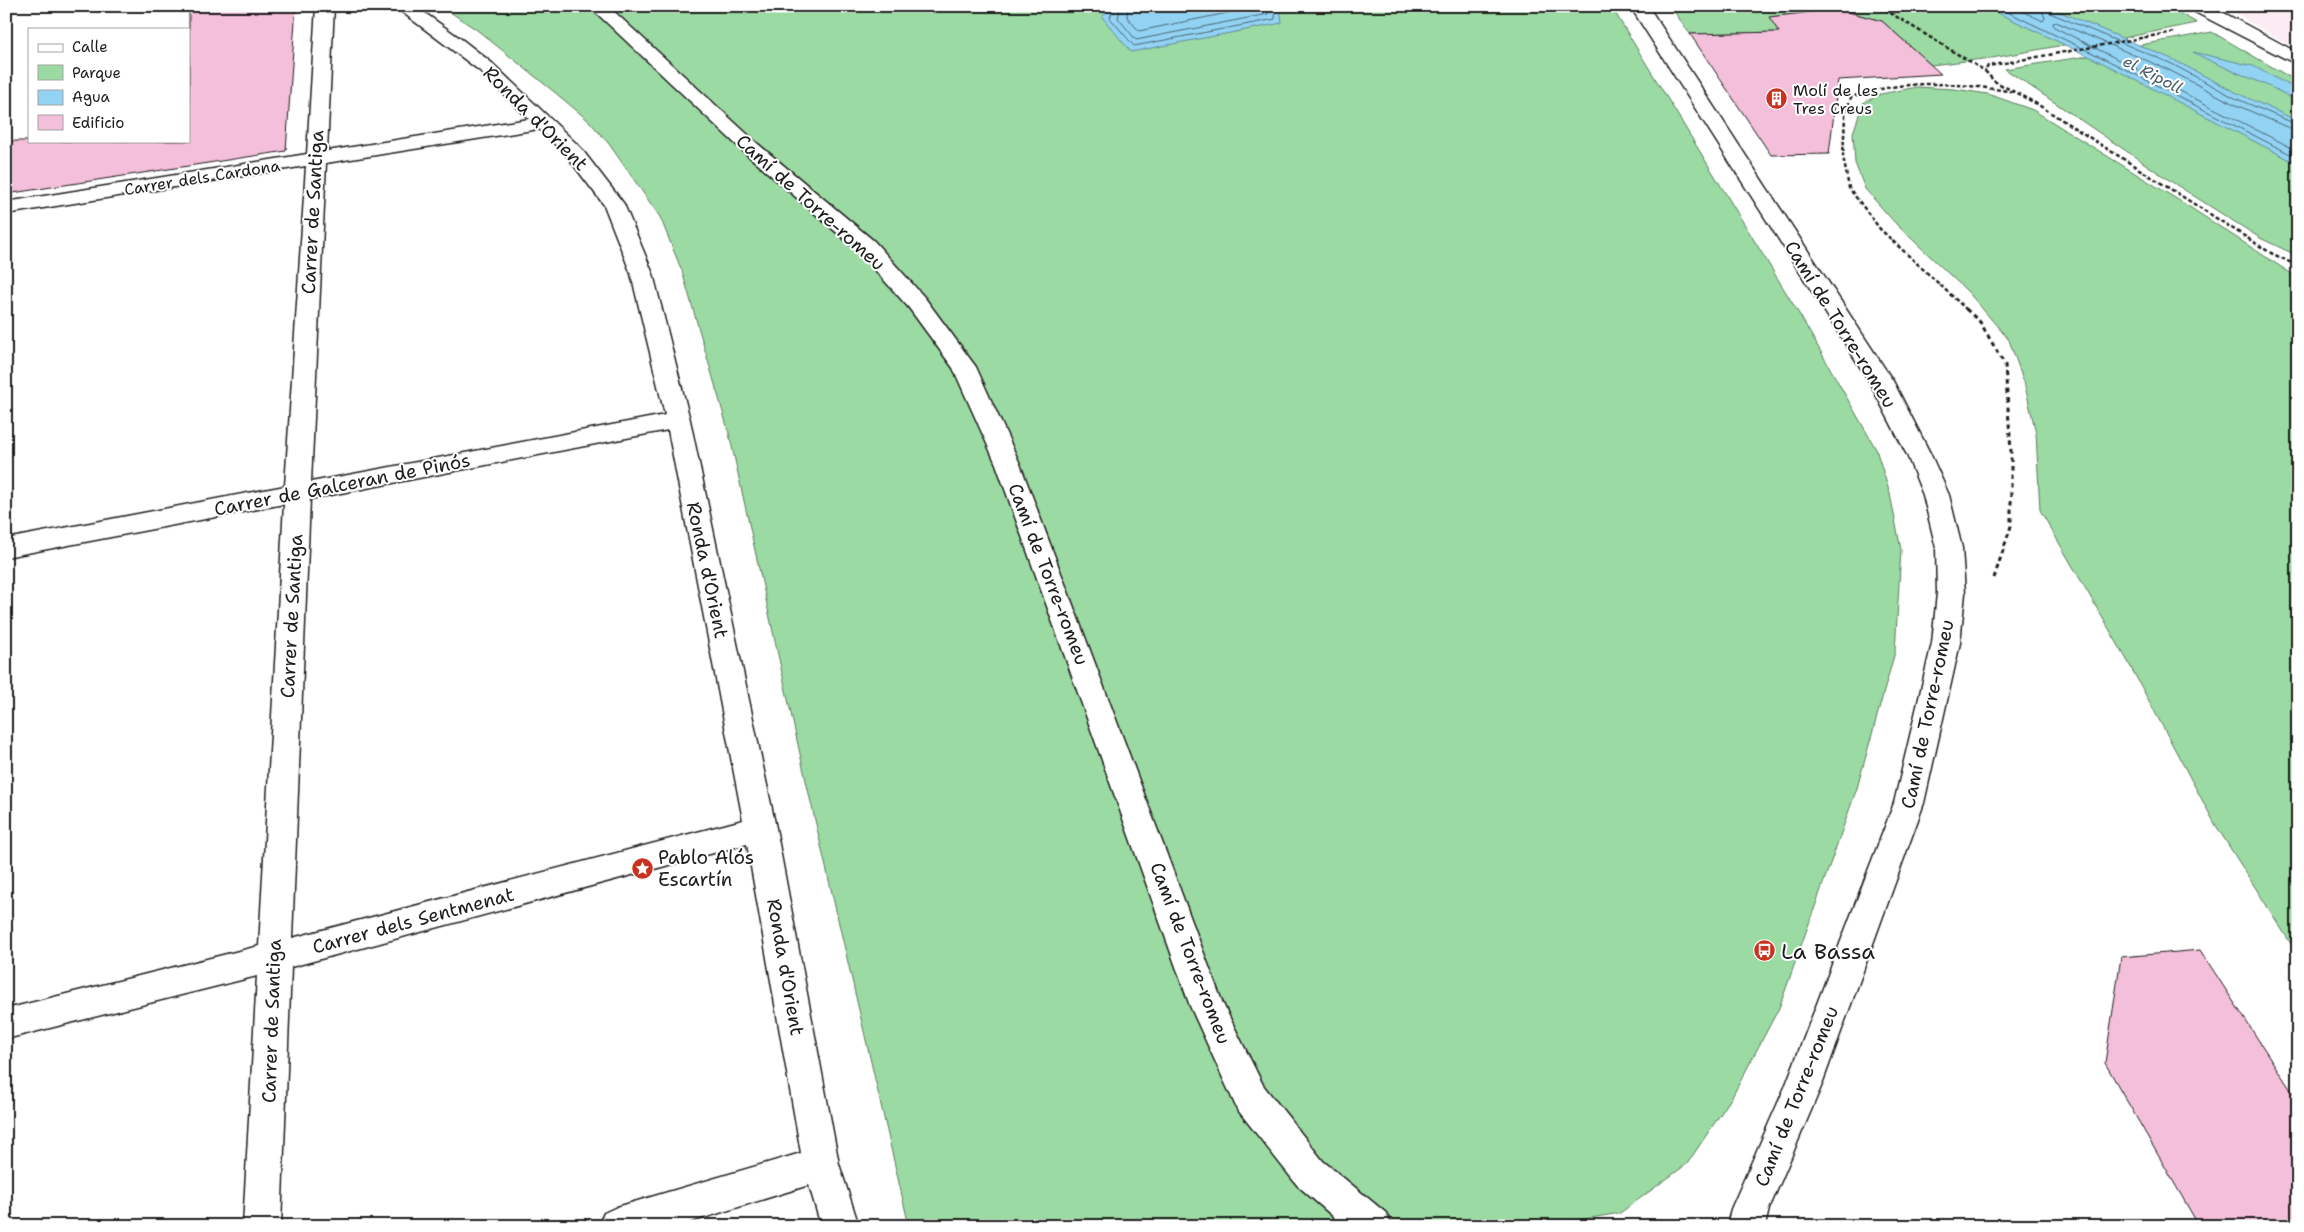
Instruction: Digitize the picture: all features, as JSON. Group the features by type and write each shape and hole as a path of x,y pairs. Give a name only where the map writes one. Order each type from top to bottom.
{"street":[{"name":"Carrer de Santiga","path":"262,1226 297,492 325,6"},
{"name":"Ronda d'Orient","path":"403,6 486,67 545,122 588,168 614,204 642,274 678,420 760,828 822,1164 840,1226"},
{"name":"Camí de Torre-romeu","path":"598,6 751,148 866,246 917,303 964,367 1008,464 1087,674 1207,1006 1250,1097 1310,1173 1373,1226"},
{"name":"Camí de Torre-romeu","path":"1639,6 1881,381 1920,455 1936,495 1949,548 1951,593 1946,642 1909,803 1803,1087 1741,1220"},
{"path":"2197,6 2298,60"},
{"name":"Carrer dels Cardona","path":"6,208 545,122"},
{"name":"Carrer de Galceran de Pinós","path":"6,548 678,420"},
{"name":"Carrer dels Sentmenat","path":"6,1024 274,957 760,828"},
{"path":"617,1226 822,1164"}],"path":[{"path":"1879,6 1985,71 1994,81 2271,252 2298,266"},
{"path":"1985,71 1988,66 2175,32"},
{"path":"1991,586 2011,526 2012,451 2005,365 1980,322 1880,228 1849,188 1843,156 1845,116 1851,96 1875,87 1918,82 1955,83 2014,92"}],"shaded area":[{"path":"2226,6 2298,6 2298,50 2249,22"}],"green space":[{"path":"441,6 1611,6 1801,317 1876,449 1890,494 1901,550 1895,652 1857,788 1779,1008 1732,1097 1687,1164 1620,1213 1544,1226 909,1226 806,781 729,433 682,271 660,217 609,144 589,121 477,30"},
{"path":"1670,6 2167,6 2197,23 2123,38 2135,46 2212,32 2298,82 2298,256 2260,238 2175,184 2005,69 2088,56 2075,43 1992,58 1931,65 1882,21 1837,9 1770,17 1779,32 1690,34"},
{"path":"1917,87 1954,89 1988,94 2033,110 2188,206 2298,278 2298,955 2215,824 2127,660 2040,510 2036,433 2024,382 2009,340 1968,292 1896,224 1865,189 1855,163 1853,133 1863,103 1881,94"}],"water":[{"path":"1111,6 1280,6 1282,23 1131,52 1102,17"},
{"name":"el Ripoll","path":"1983,6 2046,6 2172,59 2239,94 2298,121 2298,164 2105,64"},
{"path":"2193,52 2253,66 2298,90 2298,102 2272,88"}],"building":[{"path":"189,6 296,6 286,151 6,194 6,141 190,142"},
{"name":"Molí de les Tres Creus","path":"1837,9 1882,21 1941,74 1838,80 1829,154 1771,155 1690,34 1779,32 1769,17"},
{"path":"2200,950 2298,1101 2298,1226 2199,1226 2105,1063 2121,957"}],"place":[{"name":"Molí de les Tres Creus","path":"1777,99"},
{"name":"Pablo Alós Escartín","path":"642,868"},
{"name":"La Bassa","path":"1765,951"}]}
